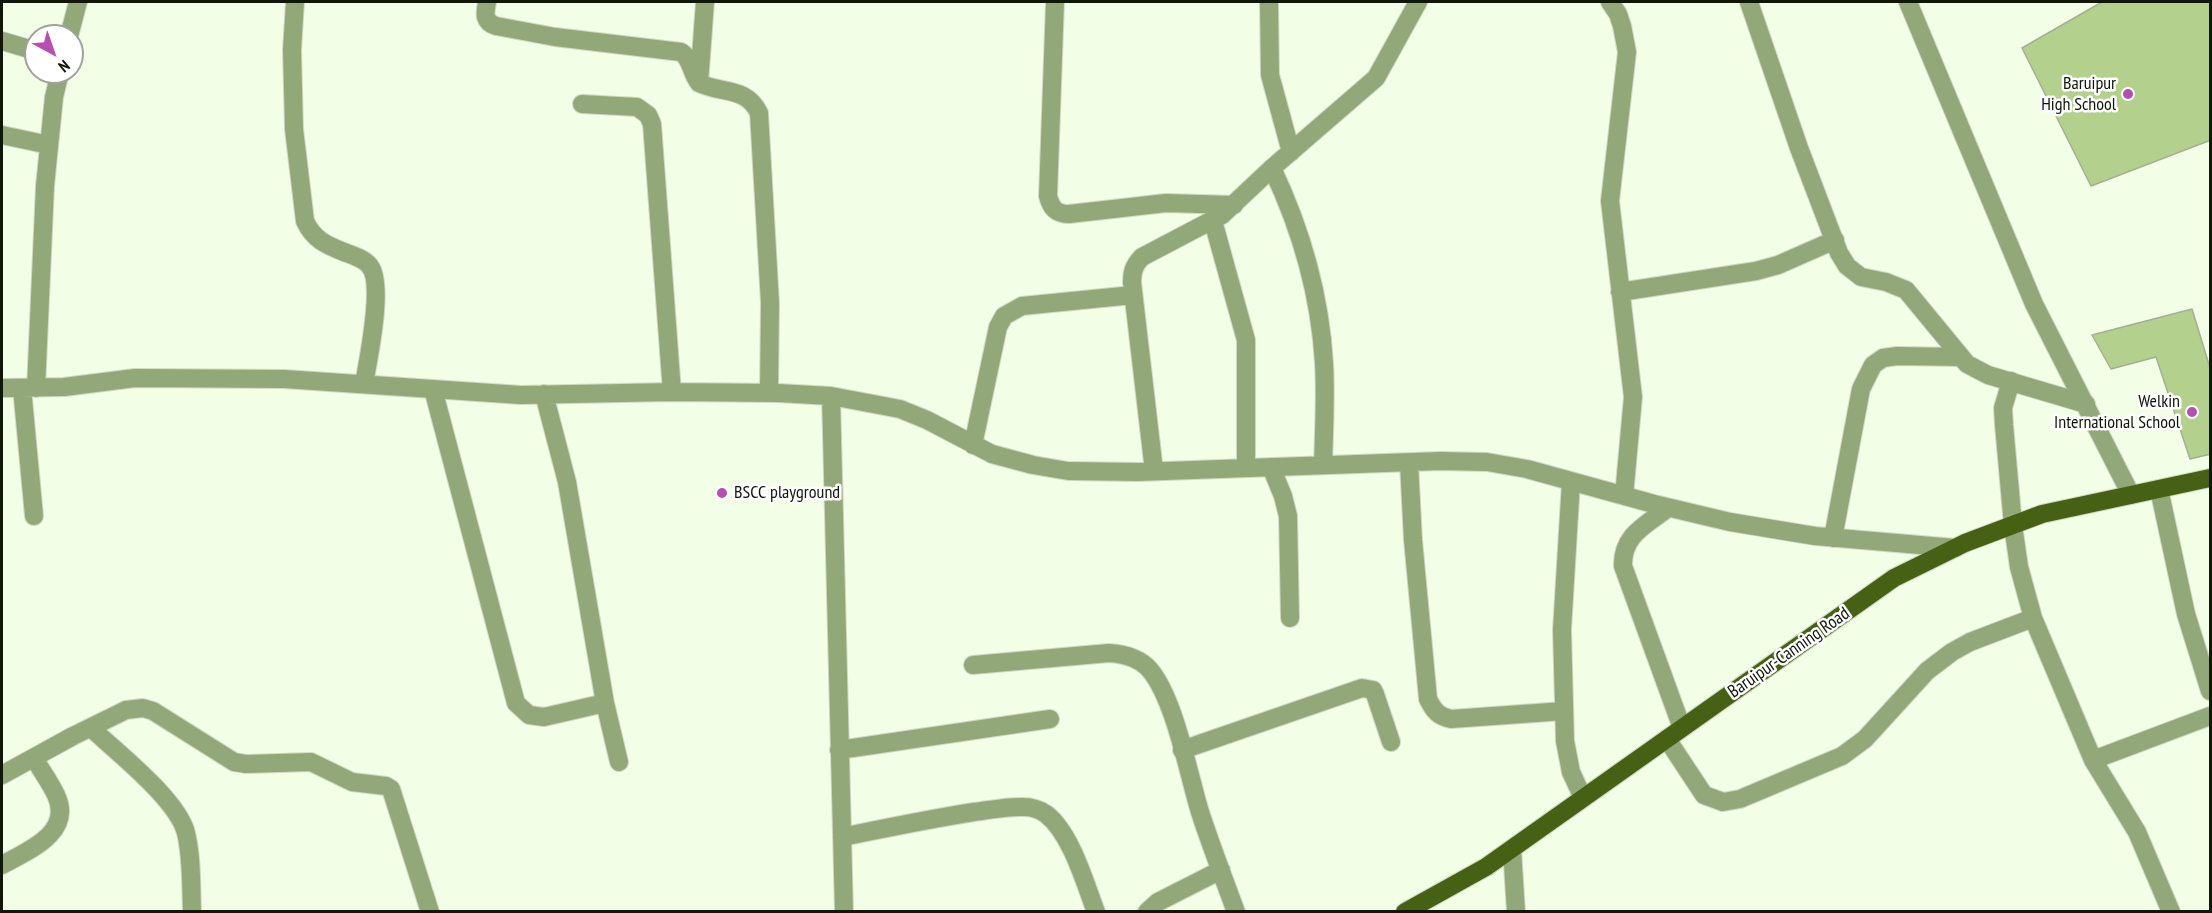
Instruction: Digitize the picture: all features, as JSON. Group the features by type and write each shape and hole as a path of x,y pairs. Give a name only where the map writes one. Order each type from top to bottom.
{"main road":[{"name":"Baruipur-Canning Road","path":"1405,912 1424,907 1486,867 1894,578 1955,548 2042,514 2211,478"}],"street":[{"path":"72,24 78,2"},
{"path":"296,2 292,50 294,129 305,221 317,239 368,264 375,276 375,307 364,384"},
{"path":"487,2 486,19 496,26 555,37 681,52 686,55 692,73 699,83 740,94 752,101 759,113 770,303 769,393"},
{"path":"699,83 705,2"},
{"path":"1055,2 1048,196 1054,210 1061,214 1069,214 1166,203 1234,205"},
{"path":"1269,2 1270,75 1291,152"},
{"path":"1154,471 1133,295 1132,274 1137,262 1142,257 1213,222 1376,78 1418,2"},
{"path":"1610,2 1618,14 1627,52 1610,187 1633,408 1624,496"},
{"path":"1749,2 1799,148 1847,266 1861,277 1897,286 1912,296 1960,357 1978,370 2086,404"},
{"path":"1908,2 2034,304 2131,495"},
{"path":"2,41 24,47"},
{"path":"34,516 29,388 45,186 57,84"},
{"path":"582,104 637,107 648,115 652,124 672,392"},
{"path":"2,135 49,145"},
{"path":"1272,168 1285,194 1313,285 1324,363 1323,465"},
{"path":"1213,222 1246,340 1248,362 1246,468"},
{"path":"1620,292 1756,271 1778,265 1835,240"},
{"path":"973,445 998,327 1004,316 1022,306 1133,295"},
{"path":"1833,538 1861,389 1873,365 1883,358 1897,356 1960,357"},
{"path":"2,388 64,387 135,378 284,379 544,394 672,392 831,396 900,409 1002,457 1068,471 1154,471 1487,462 1527,469 1668,508 1730,522 1833,538 1955,548"},
{"path":"2011,381 2003,408 2013,525 2019,567 2032,618 2093,760 2137,832 2171,912"},
{"path":"433,389 516,703 529,716 543,717 605,703"},
{"path":"544,394 567,482 605,703 619,762"},
{"path":"831,396 844,912"},
{"path":"1409,463 1413,540 1428,699 1433,710 1440,717 1451,719 1564,711"},
{"path":"1271,467 1283,496 1288,516 1290,618"},
{"path":"1570,482 1562,630 1564,711 1566,755 1583,798"},
{"path":"2158,489 2186,614 2211,691"},
{"path":"1668,508 1630,537 1625,545 1623,566 1682,728"},
{"path":"1667,739 1704,795 1723,802 1740,799 1842,756 1865,739 1927,671 1952,651 2032,618"},
{"path":"973,665 1109,653 1142,662 1151,671 1169,704 1201,815 1236,912"},
{"path":"1182,750 1362,688 1373,690 1390,741"},
{"path":"2,775 126,710 143,708 169,720 234,762 246,764 311,762 357,784 386,786 392,789 430,912"},
{"path":"2093,760 2211,716"},
{"path":"839,750 1050,719"},
{"path":"91,728 163,795 180,818 186,832 189,855 192,912"},
{"path":"2,865 42,843 50,836 59,816 57,796 34,758"},
{"path":"842,837 955,815 1024,807 1035,808 1046,814 1060,829 1071,849 1096,912"},
{"path":"1512,849 1516,912"},
{"path":"1147,912 1158,902 1221,870"}],"building":[{"name":"Baruipur High School","path":"2102,2 2211,2 2211,140 2091,186 2022,48"},
{"name":"Welkin International School","path":"2192,309 2211,371 2211,454 2190,459 2156,357 2111,369 2092,335"}],"place":[{"name":"Baruipur High School","path":"2128,94"},
{"name":"Welkin International School","path":"2192,412"},
{"name":"BSCC playground","path":"722,493"}]}
